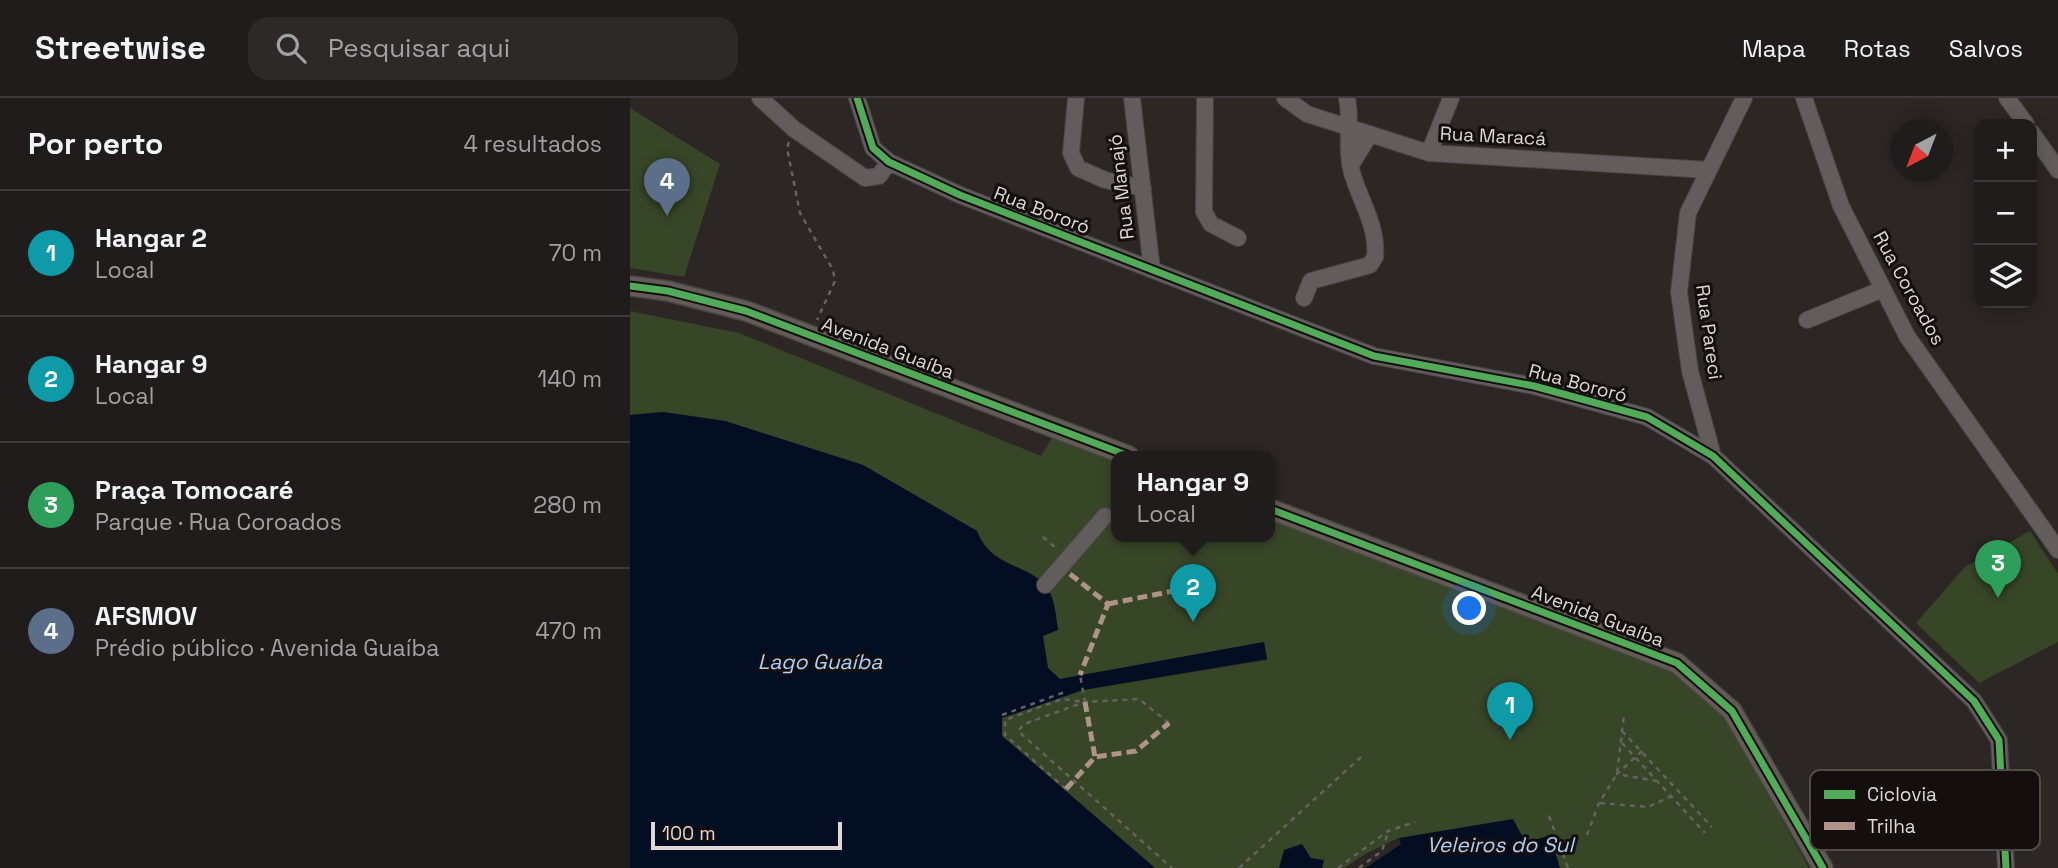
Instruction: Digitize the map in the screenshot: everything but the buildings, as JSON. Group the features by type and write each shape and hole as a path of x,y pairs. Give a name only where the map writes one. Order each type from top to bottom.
{"main road":[{"name":"Avenida Guaíba","path":"630,286 668,291 747,312 1116,451"},
{"name":"Avenida Guaíba","path":"1275,511 1677,663 1732,711 1810,846"},
{"name":"Avenida Guaíba","path":"1813,850 1823,868"}],"street":[{"path":"760,98 794,129 864,178 878,176 889,162 873,148 857,98"},
{"path":"1076,98 1072,153 1078,168 1105,180 1143,188"},
{"name":"Rua Manajó","path":"1132,98 1152,270"},
{"path":"1205,98 1204,212 1211,224 1238,238"},
{"name":"Rua Maracá","path":"1285,98 1307,114 1429,153 1709,170"},
{"path":"1304,298 1311,281 1370,265 1375,257 1365,204 1351,164 1347,98"},
{"path":"1429,153 1451,98"},
{"name":"Rua Pareci","path":"1713,456 1690,371 1679,292 1688,213 1744,98"},
{"name":"Rua Coroados","path":"1804,98 1841,206 1908,336 2058,550"},
{"path":"2007,98 2022,119"},
{"path":"1351,164 1370,134"},
{"path":"2037,140 2058,170"},
{"name":"Rua Bororó","path":"889,162 960,195 1374,356 1534,386 1647,417 1713,456 1974,701 1999,740 2001,770"},
{"path":"1807,320 1883,289"},
{"path":"1045,585 1105,516"},
{"name":"Rua Bororó","path":"2005,850 2006,868"}],"path":[{"path":"794,129 787,148 800,213 833,270 835,281 810,335"},
{"path":"1044,537 1059,551"},
{"path":"1080,675 1085,702"},
{"path":"1002,715 1065,692"},
{"path":"1066,789 1005,735 1005,720 1062,699 1085,702 1139,699 1169,723"},
{"path":"1085,702 1024,724 1018,732 1172,868"},
{"path":"1030,705 1032,710"},
{"path":"1046,705 1050,714"},
{"path":"1021,714 1024,724"},
{"path":"1617,775 1624,715"},
{"path":"1622,731 1712,827"},
{"path":"1621,742 1705,833"},
{"path":"1587,835 1599,803 1617,775 1642,751"},
{"path":"1239,868 1361,757"},
{"path":"1617,775 1657,781"},
{"path":"1599,803 1648,807 1672,796"},
{"path":"1683,809 1694,807"},
{"path":"1549,816 1568,868"},
{"path":"1338,868 1388,831 1415,822"},
{"path":"1359,868 1382,851 1388,831"}],"green space":[{"path":"630,108 720,164 684,277 630,268"},
{"name":"Veleiros do Sul","path":"630,311 739,333 1041,456 1052,438 1111,460 1111,542 1275,542 1275,522 1672,670 1724,716 1809,868 1560,868 1550,836 1526,843 1399,838 1345,868 1155,868 1002,736 1002,717 1083,690 1267,660 1264,642 1060,679 1048,668 1042,635 1058,629 1053,601 1048,590 1028,573 991,552 977,531 863,465 725,421 663,412 630,415"},
{"path":"2030,531 2058,574 2058,642 1979,683 1916,623 1965,567"}],"water":[{"name":"Lago Guaíba","path":"663,412 725,421 863,465 977,531 991,552 1038,579 1049,591 1055,607 1058,630 1043,636 1048,668 1060,679 1264,642 1267,659 1083,690 1002,718 1002,736 1155,868 630,868 630,415"},
{"name":"Veleiros do Sul","path":"1513,819 1526,843 1550,835 1560,868 1345,868 1399,838"},
{"path":"1302,844 1311,858 1324,860 1322,868 1279,868 1284,850"}],"pier":[{"path":"1399,838 1401,844 1366,868 1345,868 1366,854"}],"marked path":[{"path":"1070,574 1108,604 1080,675"},
{"path":"1108,604 1178,590"},
{"path":"1085,702 1095,757"},
{"path":"1066,789 1095,757 1136,751 1169,723"}],"cycle path":[{"path":"857,98 873,148 889,162 960,195 1374,356 1534,386 1647,417 1713,456 1974,701 1999,740 2001,770"},
{"path":"630,286 668,291 746,311 1116,451"},
{"path":"1275,511 1677,663 1732,711 1810,846"},
{"path":"1813,850 1823,868"},
{"path":"2005,850 2006,868"}],"place":[{"name":"AFSMOV","path":"667,216"},
{"name":"Praça Tomocaré","path":"1998,598"},
{"name":"Hangar 9","path":"1193,622"},
{"name":"Hangar 2","path":"1510,740"}]}
